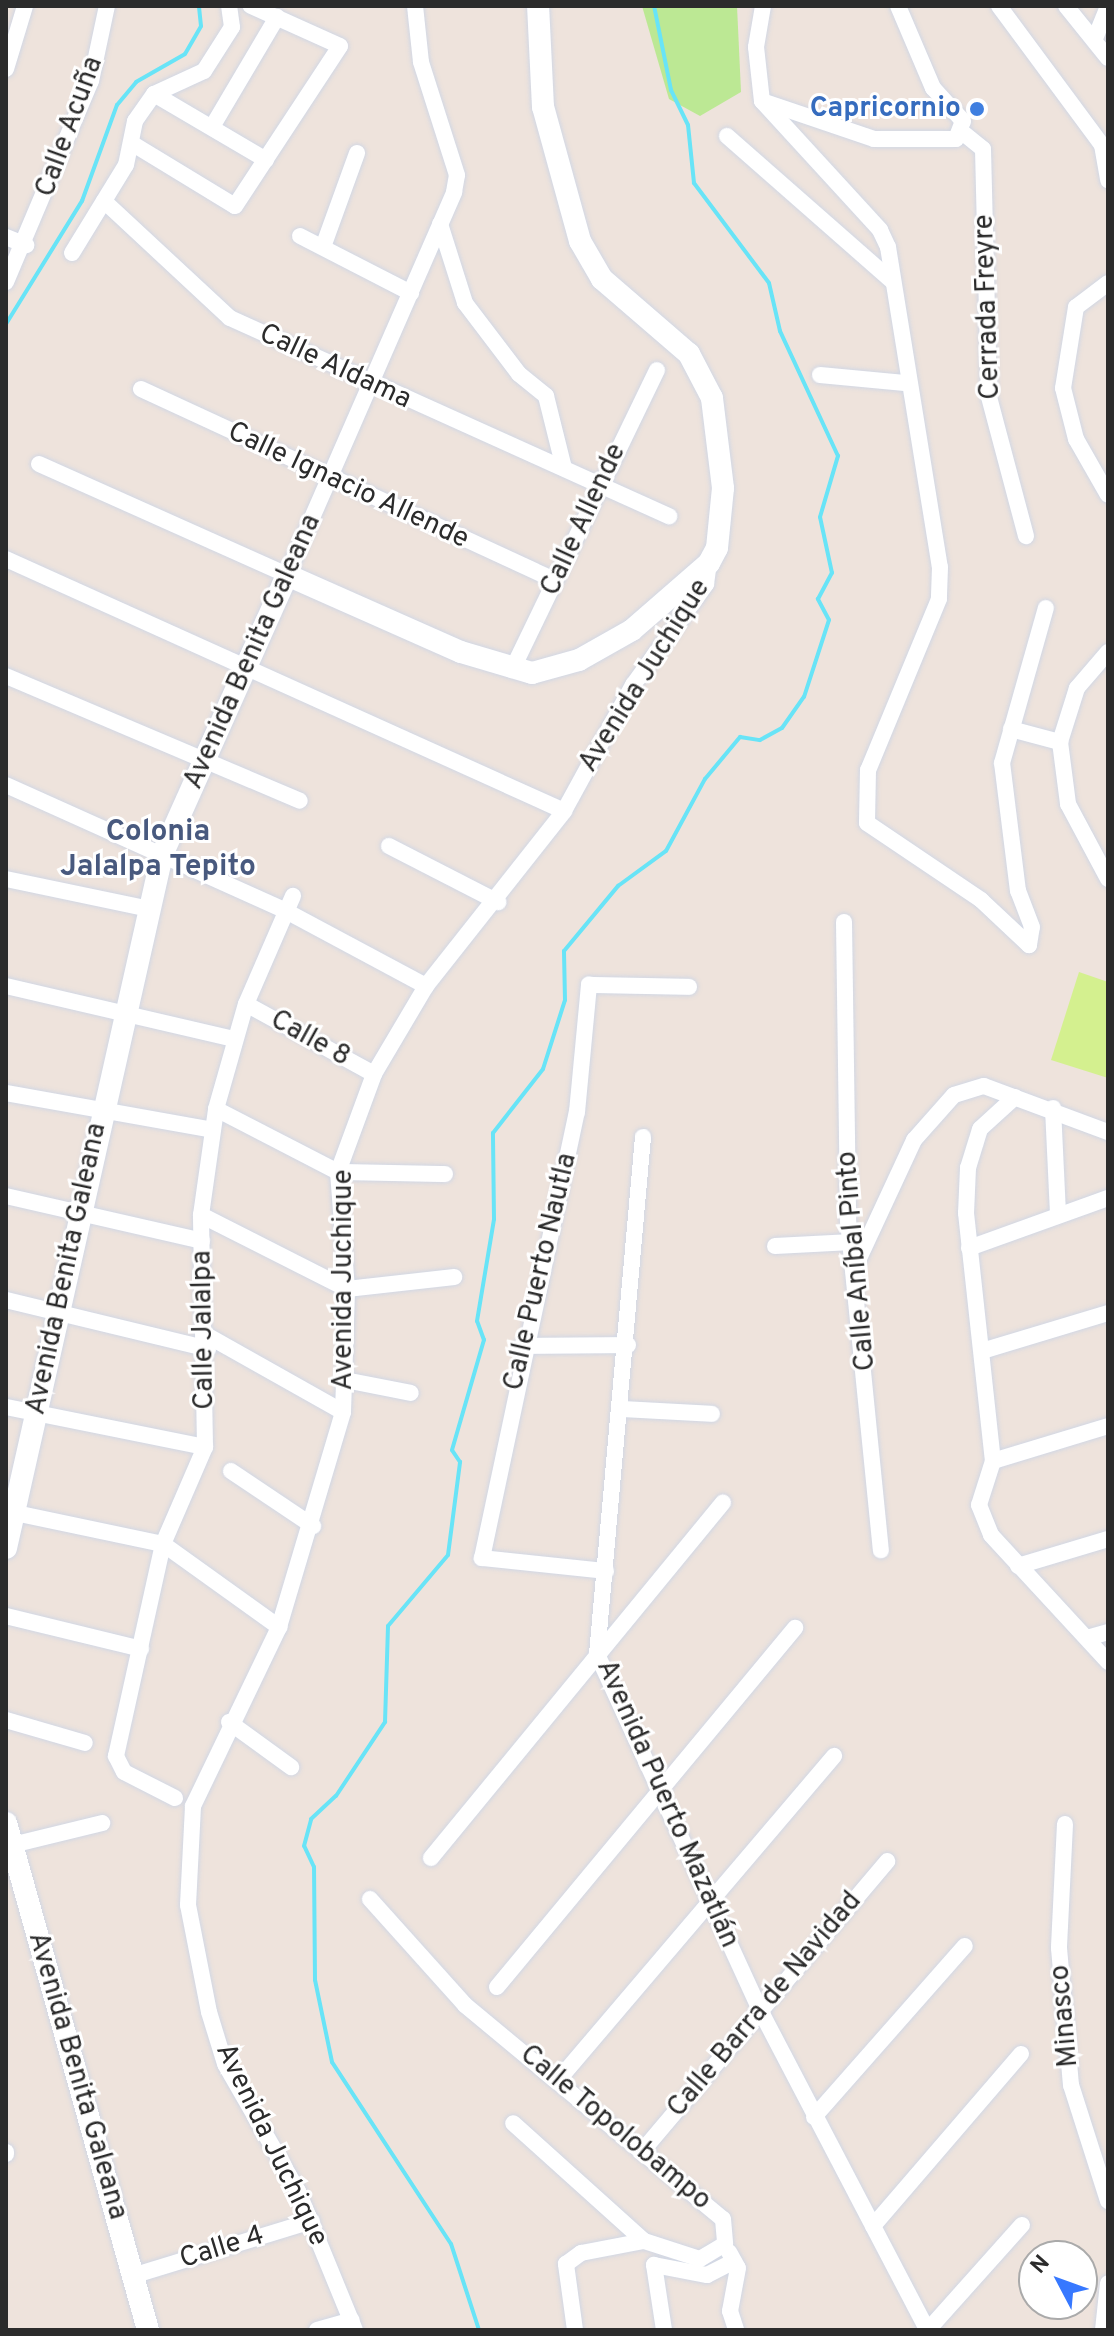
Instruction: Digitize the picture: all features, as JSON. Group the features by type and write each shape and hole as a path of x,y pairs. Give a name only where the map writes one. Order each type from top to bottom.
{"street":[{"path":"6,69 25,6"},
{"name":"Calle Acuña","path":"6,282 26,245 91,81 107,6"},
{"path":"72,253 104,201 133,144 135,121 154,94 204,71 232,27 229,6"},
{"path":"133,144 235,206 340,46 251,6"},
{"name":"Avenida Benita Galeana","path":"6,1548 10,1512 35,1415 123,1013 162,855 373,386 457,175 421,62 415,6"},
{"path":"39,464 287,575 512,670 555,670 607,645 709,563 725,524 712,398 689,354 602,279 580,241 543,107 538,6"},
{"path":"763,6 756,47 762,101 880,230 892,281 905,383 940,567 939,599 868,770 862,805 867,823 883,837 981,900 1020,941 1032,942 1032,927 1018,891 1002,763 1046,608"},
{"name":"Cerrada Freyre","path":"898,6 923,69 963,121 962,132 983,149 989,397 1026,536"},
{"path":"999,6 1102,145 1108,180"},
{"path":"1066,6 1096,36 1108,58"},
{"path":"1096,36 1108,7"},
{"path":"212,127 277,17"},
{"path":"154,94 266,160"},
{"path":"762,101 874,139 931,143 962,132"},
{"path":"727,136 892,281"},
{"path":"323,247 357,153"},
{"name":"Calle Aldama","path":"104,201 230,318 373,386 669,516"},
{"path":"440,224 465,303 509,363 546,396 564,468"},
{"path":"300,236 411,293"},
{"path":"6,237 26,245"},
{"path":"1108,283 1076,307 1063,388 1076,439 1108,495"},
{"name":"Calle Allende","path":"512,670 599,484 657,370"},
{"path":"820,375 905,383"},
{"name":"Calle Ignacio Allende","path":"141,389 331,480 555,580"},
{"path":"6,559 564,811"},
{"name":"Avenida Juchique","path":"353,2325 312,2221 225,2064 188,1905 193,1806 229,1722 279,1627 313,1526 343,1412 347,1289 338,1172 374,1074 426,986 498,902 564,811 633,685 706,584 709,563"},
{"path":"1108,652 1077,688 1060,742 1068,804 1108,879"},
{"path":"6,676 300,801"},
{"path":"1011,729 1060,742"},
{"path":"6,785 286,911 426,986"},
{"path":"389,846 498,902"},
{"path":"6,879 149,909"},
{"name":"Calle Jalalpa","path":"175,1798 118,1765 163,1544 205,1447 208,1343 201,1215 216,1109 246,1004 293,896"},
{"name":"Calle Aníbal Pinto","path":"844,922 852,1242 881,1550"},
{"name":"Calle Puerto Nautla","path":"606,1571 482,1558 522,1346 577,1112 589,985 689,987"},
{"path":"6,986 234,1039"},
{"name":"Calle 8","path":"246,1004 374,1074"},
{"path":"856,1265 914,1140 936,1111 973,1087 1053,1108 1108,1132"},
{"path":"6,1093 213,1130"},
{"path":"1015,1097 973,1142 969,1248 993,1461 981,1488 981,1519 1018,1566 1108,1662"},
{"path":"1053,1108 1058,1214"},
{"path":"216,1109 338,1172 445,1174"},
{"name":"Avenida Puerto Mazatlán","path":"643,1137 628,1345 597,1654 759,2008 928,2330"},
{"path":"6,1196 202,1241"},
{"path":"969,1248 1108,1198"},
{"path":"201,1215 347,1289 454,1277"},
{"path":"775,1246 852,1242"},
{"path":"6,1300 58,1315 208,1343 343,1412"},
{"path":"982,1351 1108,1313"},
{"path":"522,1346 628,1345"},
{"path":"345,1380 411,1393"},
{"path":"6,1407 205,1447"},
{"path":"621,1409 712,1414"},
{"path":"993,1461 1108,1426"},
{"path":"231,1471 313,1526"},
{"path":"431,1858 723,1502"},
{"path":"10,1512 163,1544 279,1627"},
{"path":"1018,1566 1108,1539"},
{"path":"6,1616 141,1649"},
{"path":"497,1987 657,1786 795,1628"},
{"path":"1087,1638 1108,1632"},
{"path":"6,1720 85,1743"},
{"path":"229,1722 291,1767"},
{"path":"560,2078 708,1897 834,1756"},
{"name":"Avenida Benita Galeana","path":"6,1823 148,2330"},
{"path":"12,1845 102,1823"},
{"name":"Minasco","path":"1065,1824 1059,1948 1071,2085 1108,2201"},
{"name":"Calle Barra de Navidad","path":"644,2149 759,2008 887,1861"},
{"name":"Calle Topolobampo","path":"370,1899 465,2005 560,2078 723,2219 725,2244 700,2259 644,2241 513,2123"},
{"path":"814,2117 965,1946"},
{"path":"873,2226 1021,2054"},
{"name":"Calle 4","path":"132,2276 312,2221"},
{"path":"928,2330 1022,2225"},
{"path":"575,2330 566,2264 581,2253 644,2241"},
{"path":"725,2244 734,2261 736,2330"},
{"path":"664,2330 654,2265 707,2275 734,2261"},
{"path":"1103,2330 1108,2283"},
{"path":"317,2330 353,2325"}],"green space":[{"path":"642,6 737,6 741,92 700,116 669,99"},
{"path":"1079,972 1108,982 1108,1078 1051,1060"}],"waterway":[{"path":"6,324 82,201 117,105 136,82 185,54 201,26 199,6"},
{"path":"479,2330 451,2244 332,2062 315,1980 314,1867 304,1846 311,1819 336,1796 385,1722 388,1626 448,1555 460,1462 452,1450 484,1340 477,1321 494,1219 493,1133 543,1069 565,1000 564,951 618,886 666,851 705,779 740,737 760,740 782,728 804,697 829,620 818,599 832,573 820,517 838,456 780,331 769,283 694,183 688,125 671,90 654,6"}],"place":[{"name":"Capricornio","path":"977,109"}],"district":[{"name":"Colonia Jalalpa Tepito","path":"158,850"}]}
